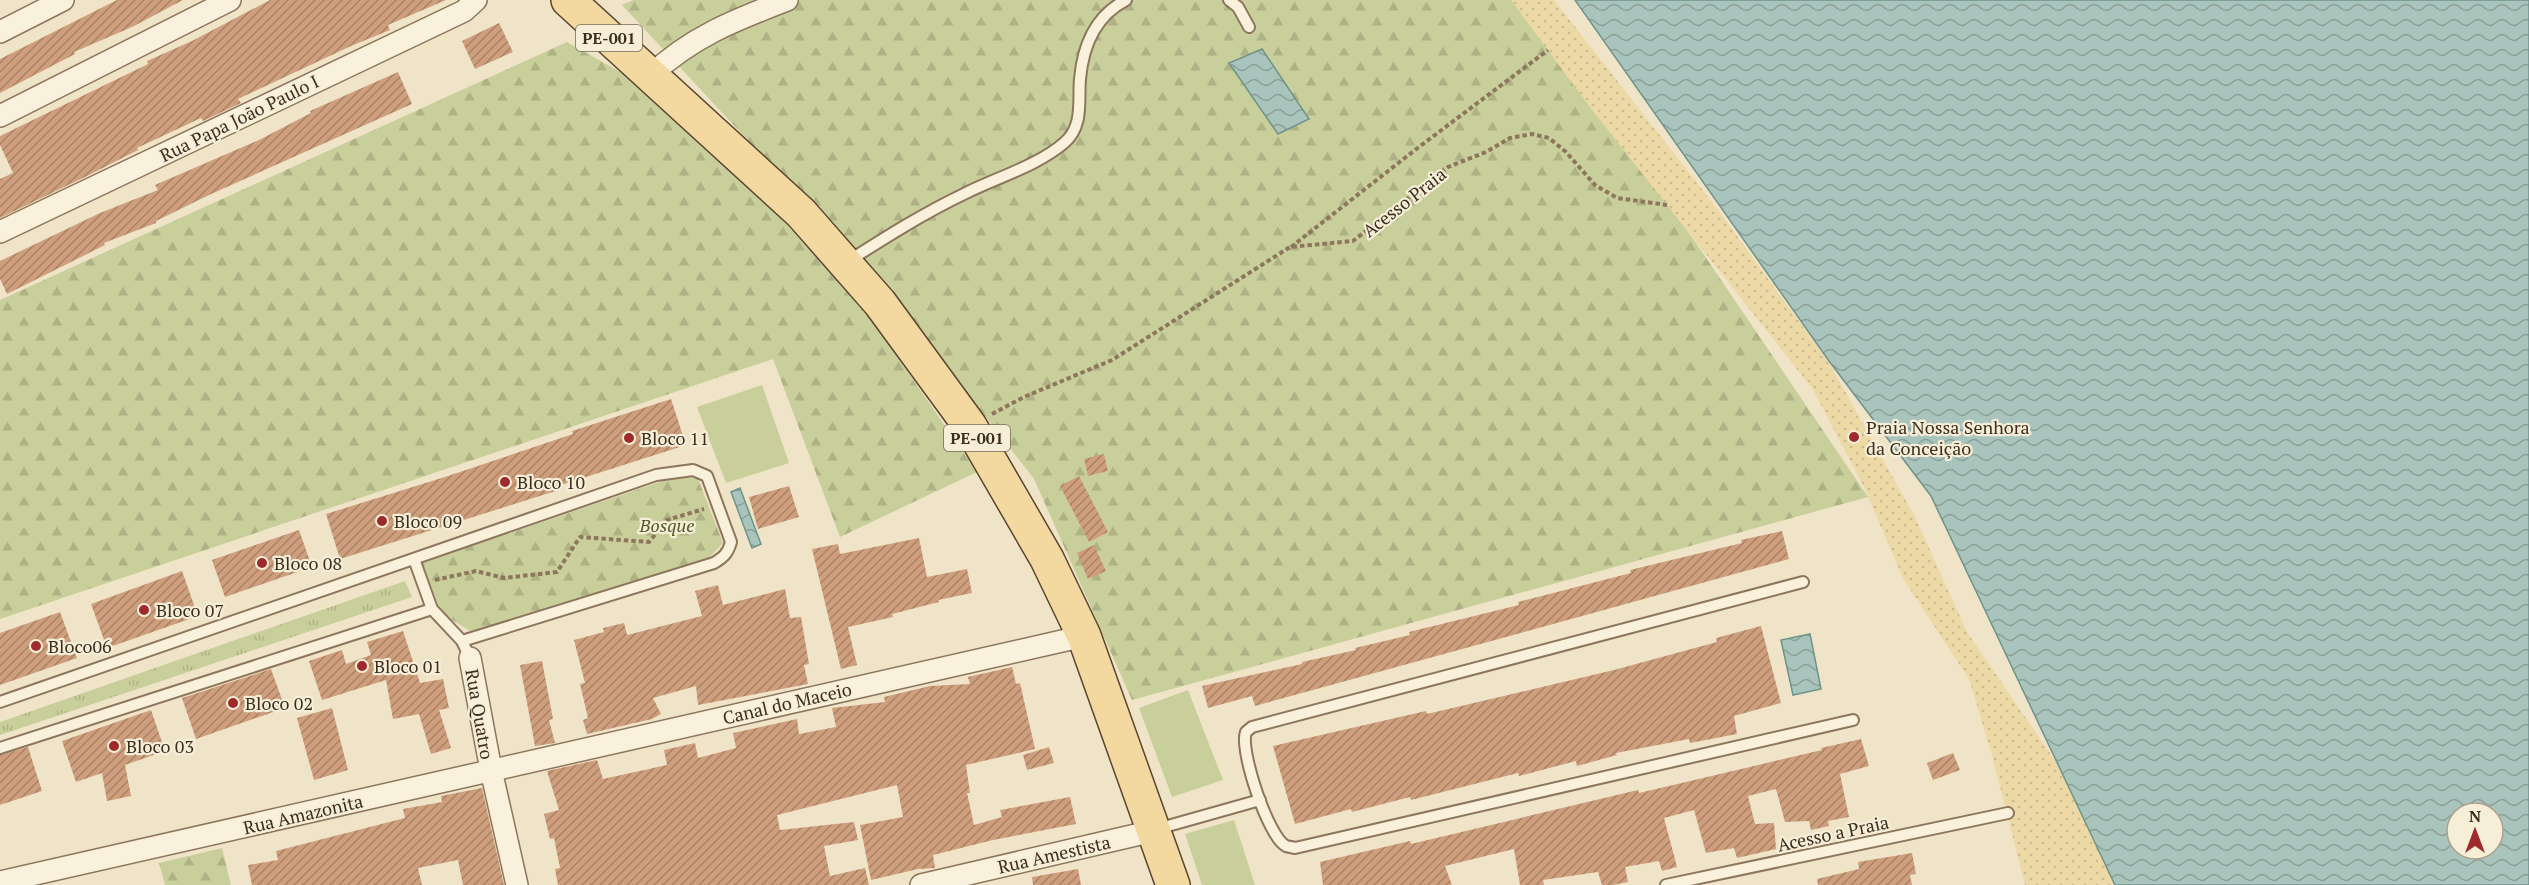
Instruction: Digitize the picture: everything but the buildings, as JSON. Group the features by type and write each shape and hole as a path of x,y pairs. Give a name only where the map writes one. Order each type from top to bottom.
{"main road":[{"name":"PE-001","path":"568,0 801,213 847,262 880,303 970,426 1047,559 1084,636 1173,885"}],"street":[{"path":"0,32 63,0"},
{"path":"0,116 230,0"},
{"name":"Rua Papa João Paulo I","path":"0,232 464,11 476,0"},
{"path":"650,76 667,60 701,37 735,20 787,0"},
{"name":"Canal do Maceio","path":"491,770 1084,636"},
{"name":"Rua Quatro","path":"466,650 491,770"},
{"path":"491,770 517,885"},
{"name":"Rua Amazonita","path":"0,882 491,770"},
{"name":"Rua Amestista","path":"921,885 1153,831"}],"lane":[{"path":"847,262 903,225 1030,163 1065,142 1076,127 1080,110 1080,78 1086,46 1097,22 1112,7 1126,0"},
{"path":"1229,0 1238,7 1249,27"},
{"path":"0,702 656,475 679,470 693,470 707,476 731,542 729,552 714,563 466,650 432,609 414,559"},
{"path":"1803,582 1252,727 1246,732 1244,746 1260,800 1280,840 1285,846 1295,848 1853,720"},
{"path":"0,748 432,609"},
{"path":"1153,831 1260,800"},
{"name":"Acesso a Praia","path":"1666,885 2008,813"}],"path":[{"name":"Acesso Praia","path":"970,426 1024,397 1112,360 1290,247 1548,50"},
{"name":"Acesso Praia","path":"1290,247 1353,241 1448,167 1486,152 1510,138 1532,134 1549,138 1566,152 1595,184 1617,198 1667,205"},
{"path":"422,583 476,571 504,578 557,572 580,537 649,542 667,520 718,505"}],"green space":[{"path":"633,0 1515,0 1694,240 1868,497 1132,700 1034,479 887,290 622,5"},
{"path":"567,42 631,78 824,238 898,358 977,472 840,537 773,359 0,619 0,300"},
{"path":"762,385 789,463 726,483 697,407"},
{"name":"Bosque","path":"677,476 698,479 723,543 709,558 472,632 442,614 422,563"},
{"path":"405,581 412,597 0,735 0,722"},
{"path":"1188,690 1223,780 1172,797 1139,708"},
{"path":"1234,820 1255,885 1202,885 1185,834"},
{"path":"222,848 231,885 165,885 159,863"}],"sand":[{"name":"Praia Nossa Senhora da Conceição","path":"1511,0 1554,0 1719,211 1829,363 1914,515 1967,632 2060,768 2117,885 2025,885 1992,755 1969,679 1904,580 1863,485 1812,388 1592,110"}],"water":[{"path":"1575,0 2529,0 2529,885 2115,885 1931,496 1829,361"},
{"path":"1262,49 1309,119 1278,134 1229,63"},
{"path":"740,488 761,544 752,548 731,492"},
{"path":"1810,634 1821,689 1793,695 1781,640"}],"place":[{"name":"Praia Nossa Senhora da Conceição","path":"1854,437"},
{"name":"Bloco 11","path":"629,438"},
{"name":"Bloco 10","path":"505,482"},
{"name":"Bloco 09","path":"382,521"},
{"name":"Bloco 08","path":"262,563"},
{"name":"Bloco 07","path":"144,610"},
{"name":"Bloco06","path":"36,646"},
{"name":"Bloco 01","path":"362,666"},
{"name":"Bloco 02","path":"233,703"},
{"name":"Bloco 03","path":"114,746"}]}
